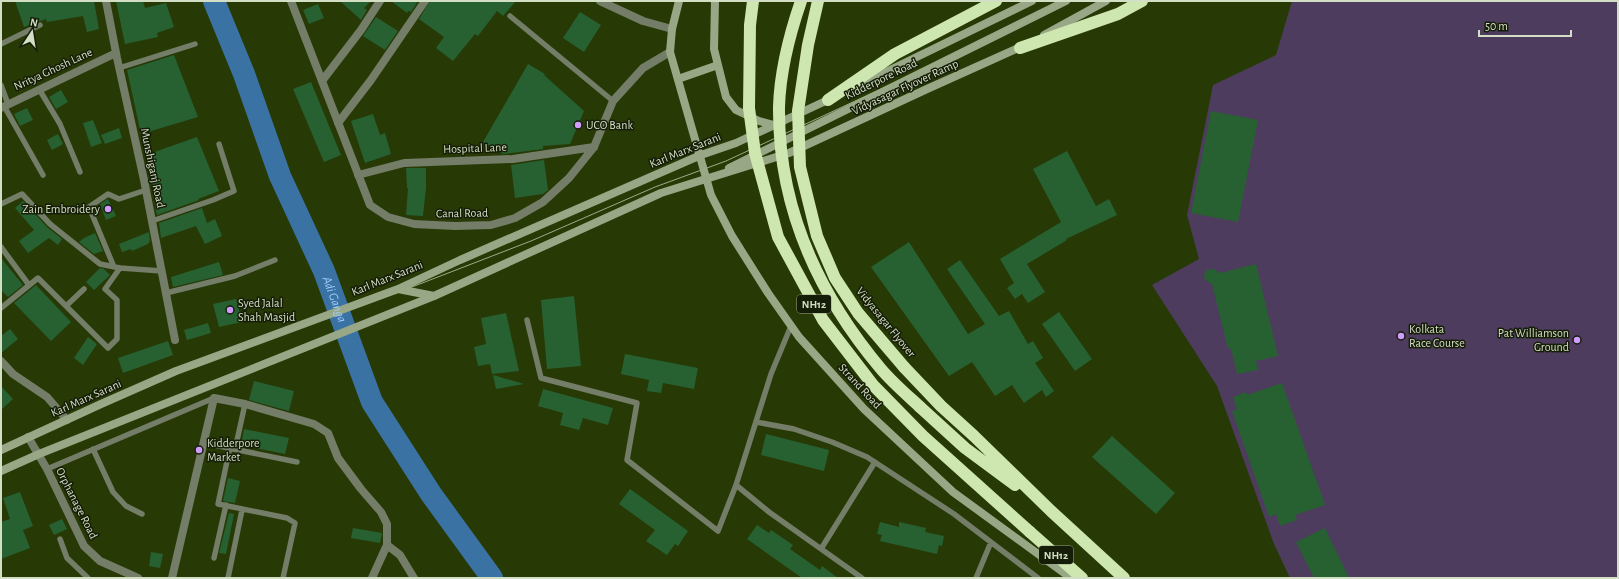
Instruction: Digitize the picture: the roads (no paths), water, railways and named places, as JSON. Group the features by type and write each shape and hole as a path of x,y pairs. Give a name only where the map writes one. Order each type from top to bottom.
{"highway":[{"name":"NH12","path":"753,1 750,24 749,108 755,152 778,237 823,320 873,385 923,436 1082,578"},
{"path":"801,1 786,56 779,107 782,151 791,207 804,244 822,283 843,319 882,370 920,408 965,448 1051,511"},
{"name":"Vidyasagar Flyover","path":"818,1 808,45 798,111 800,167 817,236 835,278 858,313 904,367 941,406 1124,578"},
{"path":"828,100 896,54 996,1"},
{"path":"1020,48 1118,14 1142,1"}],"main road":[{"path":"670,52 672,29 679,1"},
{"path":"714,1 714,49 726,96 736,110 759,121 774,125"},
{"name":"Kidderpore Road","path":"736,143 1032,1"},
{"name":"Kidderpore Road","path":"707,179 1066,1"},
{"name":"Vidyasagar Flyover Ramp","path":"707,179 789,153 1020,48 1106,1"},
{"name":"Strand Road","path":"670,52 701,155 711,195 732,236 768,293 799,337 864,409 953,492 1071,578"},
{"path":"678,79 718,65"},
{"name":"Karl Marx Sarani","path":"1,450 176,371 398,289 460,260 701,155 736,143"},
{"path":"1,471 39,454 434,296 661,193 707,179"},
{"path":"398,289 434,296"}],"street":[{"name":"Munshiganj Road","path":"106,1 146,190 175,340"},
{"name":"Canal Road","path":"291,1 370,205 388,217 414,224 455,226 491,225 515,218 543,202 569,178 594,147 613,100 643,68 670,52"},
{"path":"338,122 371,80 425,1"},
{"path":"600,1 643,21 672,29"},
{"path":"322,81 361,30 378,2"},
{"name":"Nritya Ghosh Lane","path":"4,106 116,53"},
{"name":"Hospital Lane","path":"358,175 404,164 513,159 594,147"},
{"path":"1,361 13,374 48,397 67,420"},
{"path":"172,578 214,398 245,404 314,424 328,433 338,458 361,489 381,512 387,524 387,545 372,578"},
{"name":"Orphanage Road","path":"28,437 47,469 84,546 100,561 138,578"},
{"path":"387,545 400,555 414,578"}],"lane":[{"path":"510,16 613,100"},
{"path":"1,44 40,24"},
{"path":"119,68 195,44"},
{"path":"1,85 4,106 43,175"},
{"path":"39,89 60,124 80,172"},
{"path":"152,221 213,200 234,191 219,144"},
{"path":"117,267 89,207 108,194 119,199 146,190"},
{"path":"1,204 22,194 50,224 100,264 162,271"},
{"path":"1,247 29,285"},
{"path":"166,293 235,276 275,260"},
{"path":"1,308 38,278 108,348 117,339 117,300 105,289 117,267"},
{"path":"66,306 84,289"},
{"path":"528,320 541,378 637,403 627,460 718,531 736,485 771,374 791,326"},
{"path":"47,469 214,398"},
{"path":"230,448 236,445 245,404"},
{"path":"756,422 794,429 832,442 867,457 954,514 1038,578"},
{"path":"204,443 297,462"},
{"path":"230,448 218,504 287,518 296,523 284,578"},
{"path":"93,449 113,492 126,506 142,514"},
{"path":"821,549 875,462"},
{"path":"736,485 768,512 862,578"},
{"path":"214,558 226,505"},
{"path":"228,578 242,510"},
{"path":"60,539 68,558 88,578"},
{"path":"976,578 991,542"}],"waterway":[{"name":"Adi Ganga","path":"214,1 244,74 280,176 324,271 372,402 431,494 492,578"}],"tram line":[{"path":"1,452 179,372 290,330 399,292 531,241 655,187 726,161 1008,30 1064,1"}],"place":[{"name":"UCO Bank","path":"578,125"},
{"name":"Zain Embroidery","path":"108,209"},
{"name":"Syed Jalal Shah Masjid","path":"230,310"},
{"name":"Kolkata Race Course","path":"1401,336"},
{"name":"Pat Williamson Ground","path":"1577,340"},
{"name":"Kidderpore Market","path":"199,450"}]}
